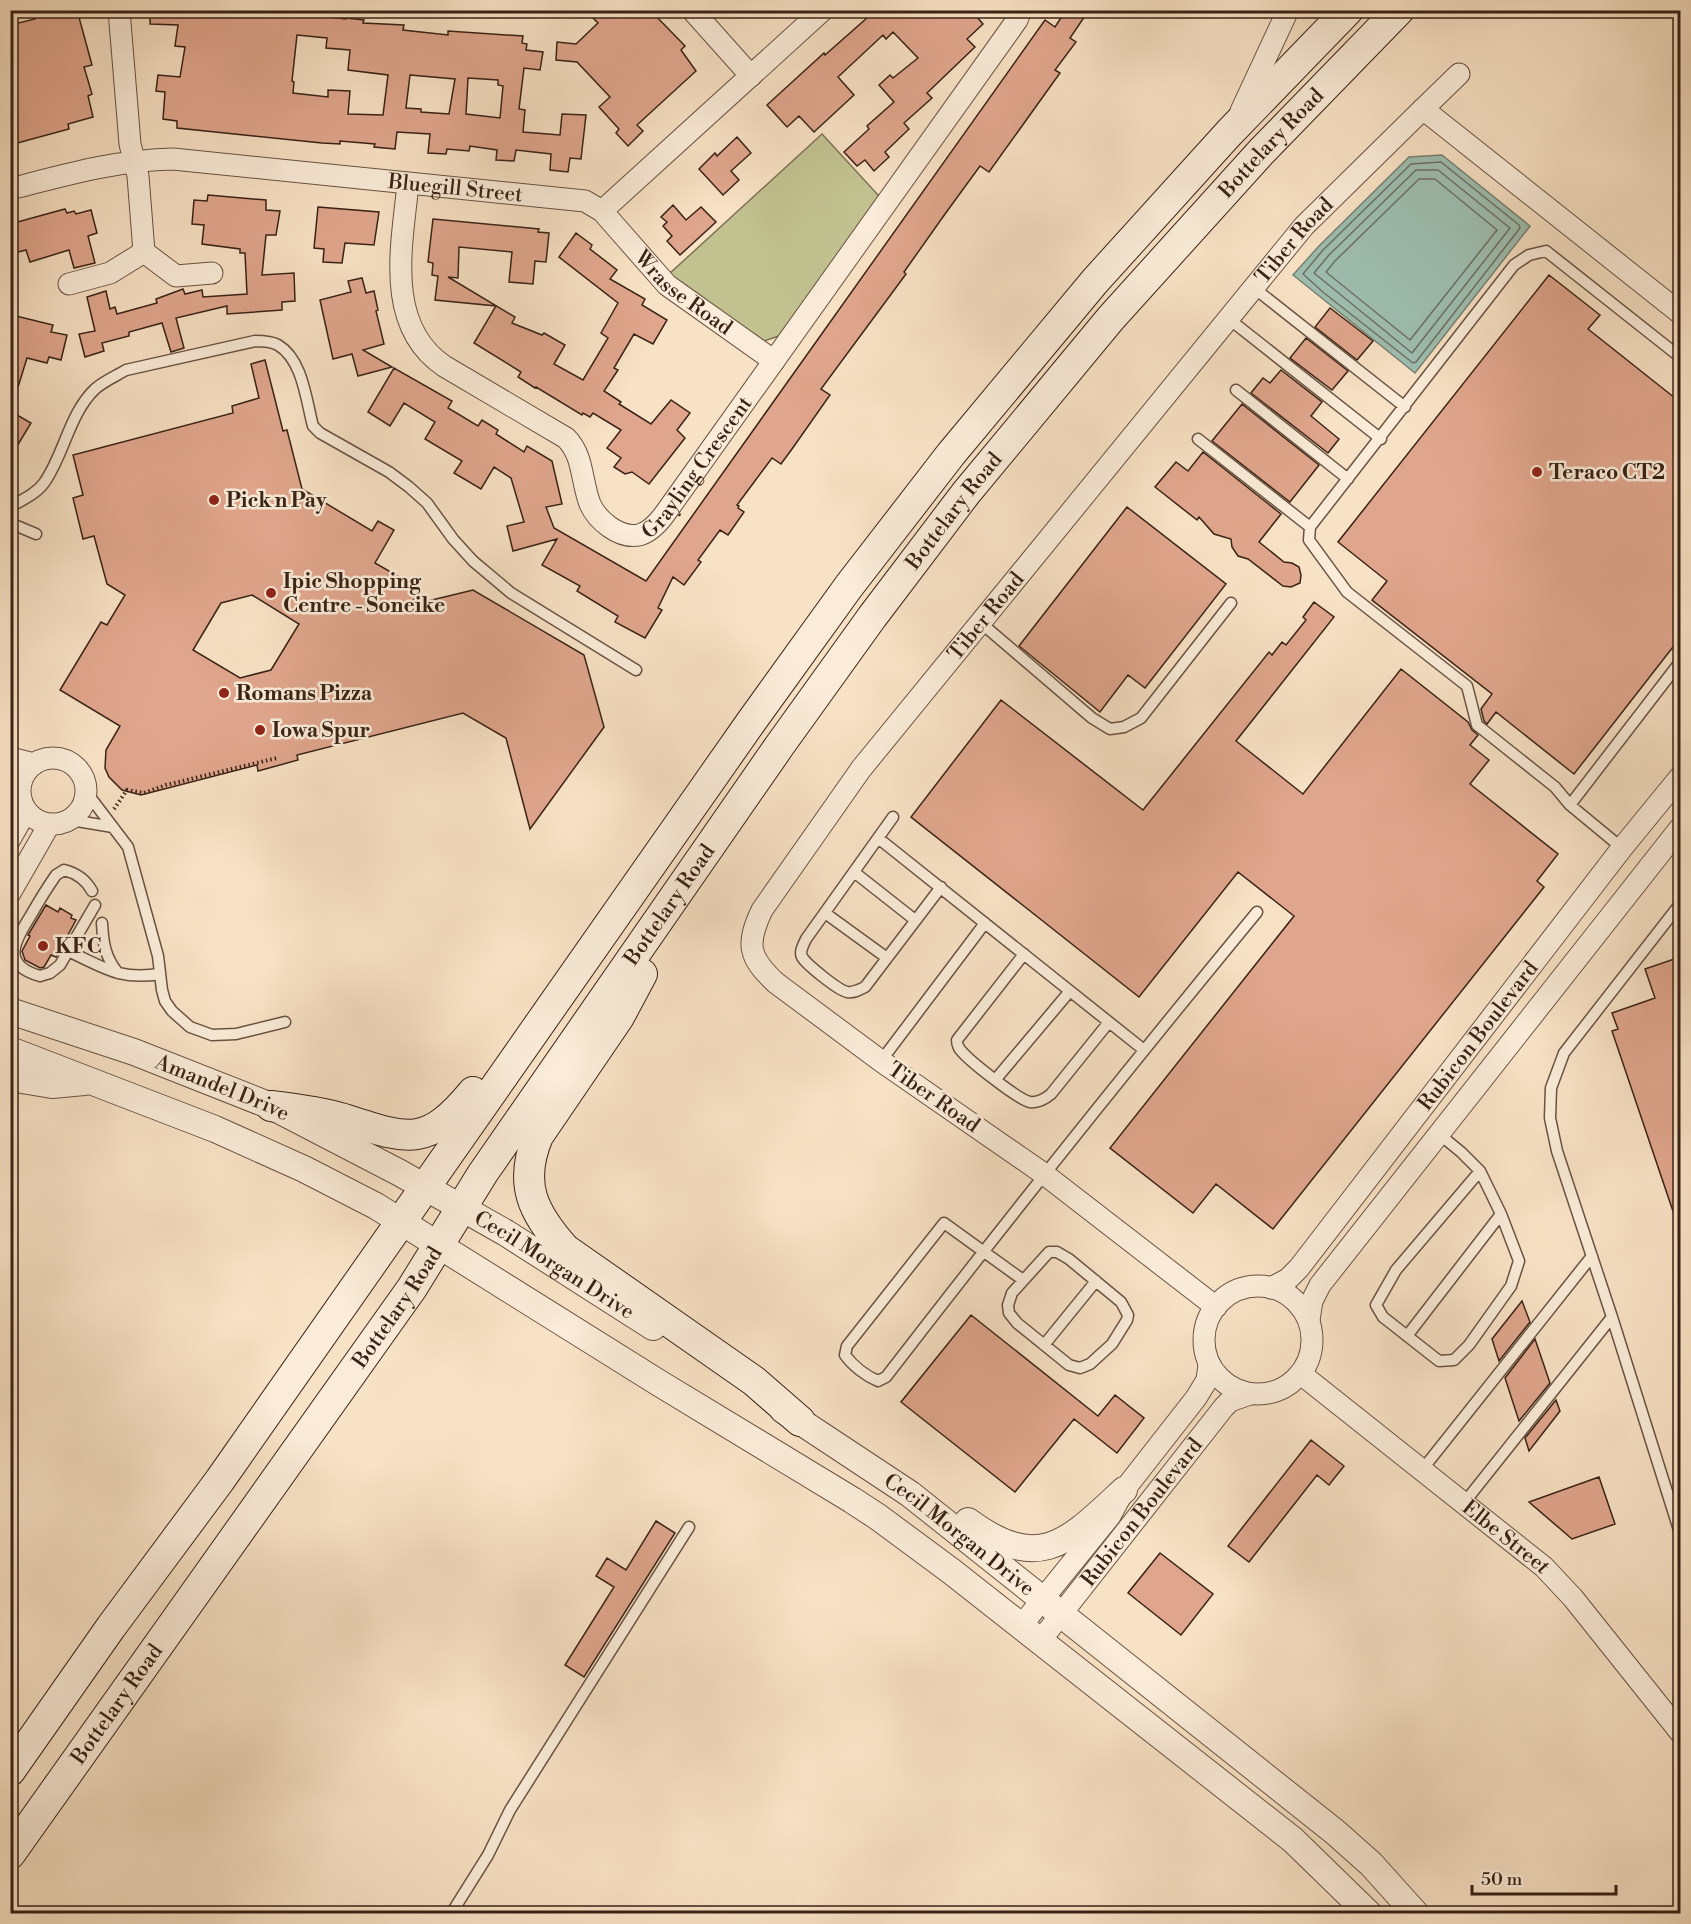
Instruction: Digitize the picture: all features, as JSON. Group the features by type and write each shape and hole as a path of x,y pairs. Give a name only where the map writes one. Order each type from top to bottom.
{"main road":[{"name":"Bottelary Road","path":"10,1771 111,1627 220,1480 758,713 899,520 1022,366 1095,281 1229,133 1348,10"},
{"name":"Bottelary Road","path":"10,1854 412,1288 483,1173 780,745 966,492 1038,404 1192,226 1336,72 1399,10"},
{"path":"710,848 619,1017 538,1136 532,1149 528,1182 532,1201 543,1222 565,1249 754,1381 800,1421"},
{"path":"271,1106 306,1110 342,1118 383,1132 407,1136 430,1130 463,1105 527,1026 577,971"}],"street":[{"path":"119,10 130,144 138,176 144,252 176,276 212,273"},
{"path":"692,10 751,76"},
{"path":"602,211 823,10"},
{"name":"Grayling Crescent","path":"408,184 400,278 411,328 416,338 432,358 444,366 566,438 578,455 591,505 605,524 624,534 640,535 657,524 1017,20 1021,10"},
{"path":"1229,133 1249,96 1288,10"},
{"name":"Tiber Road","path":"1216,1307 1044,1174 881,1061 776,983 760,968 752,949 753,930 762,909 861,769 1304,226 1459,74"},
{"path":"1423,109 1680,313"},
{"name":"Bluegill Street","path":"10,189 97,166 173,159 585,201 602,211"},
{"name":"Wrasse Road","path":"602,211 667,285 774,361"},
{"path":"69,284 110,273 144,252"},
{"path":"10,758 22,772 20,792 26,812 40,822 49,825 60,824 79,813 85,803 86,782 74,765 64,759 43,759 22,772"},
{"name":"Rubicon Boulevard","path":"1271,1288 1288,1279 1299,1268 1622,848 1680,777"},
{"path":"10,839 26,812"},
{"path":"10,893 49,825"},
{"name":"Rubicon Boulevard","path":"1309,1320 1312,1301 1320,1285 1680,828"},
{"name":"Amandel Drive","path":"10,1011 134,1052 271,1106 425,1186 462,1208"},
{"name":"Amandel Drive","path":"10,1050 215,1128 313,1173 401,1220 440,1245"},
{"path":"10,1078 52,1085 90,1082"},
{"name":"Cecil Morgan Drive","path":"462,1208 506,1233 910,1494 1335,1832 1371,1864 1416,1914"},
{"name":"Cecil Morgan Drive","path":"440,1245 878,1517 1030,1633 1293,1840 1369,1914"},
{"path":"1254,1286 1271,1288 1287,1294 1300,1306 1309,1320 1312,1339 1310,1358 1301,1374 1286,1387 1269,1394 1250,1394 1232,1389 1209,1365 1203,1344 1205,1328 1216,1307 1223,1299 1238,1290 1254,1286"},
{"name":"Rubicon Boulevard","path":"1052,1606 1110,1516 1124,1490 1200,1393 1207,1380 1209,1365"},
{"name":"Elbe Street","path":"1301,1374 1523,1549 1558,1581 1680,1732"},
{"name":"Rubicon Boulevard","path":"1030,1633 1224,1407 1230,1401 1250,1394"},
{"path":"879,1472 940,1500 990,1537 1021,1548 1038,1549 1054,1545 1069,1537 1124,1490"}],"lane":[{"path":"1622,848 1570,805 1555,787 1477,725 1467,686 1347,592 1309,540 1310,527 1381,439 1514,265 1529,255 1546,251 1680,357"},
{"path":"1254,288 1405,407"},
{"path":"1229,319 1381,439"},
{"path":"10,507 33,494 44,483 79,412 94,390 110,379 126,370 255,341 267,341 278,345 295,363 313,426 320,433 389,472 409,487 428,503 453,539 473,561 511,593 636,670"},
{"path":"1236,390 1348,479"},
{"path":"1198,439 1310,527"},
{"path":"10,524 36,534"},
{"path":"981,623 1092,718 1110,729 1124,727 1141,718 1232,603"},
{"path":"1570,805 1680,662"},
{"path":"87,793 128,847 158,956 165,1001 172,1011 190,1027 203,1032 224,1035 285,1022"},
{"path":"893,817 806,939 801,951 802,957 843,990 856,992 865,987 940,887"},
{"path":"70,820 113,827"},
{"path":"878,838 1144,1050"},
{"path":"92,891 85,880 64,870 60,871 16,939 14,948 18,964 32,974 40,976 56,970 95,905"},
{"path":"854,872 915,920"},
{"path":"1680,904 1564,1053 1551,1088 1550,1118 1557,1151 1680,1533"},
{"path":"1023,1280 983,1252 944,1223 846,1347 845,1355 849,1361 872,1378 878,1381 886,1377 983,1252 1044,1174 1257,912"},
{"path":"825,913 886,958"},
{"path":"102,922 103,944 118,973"},
{"path":"881,1061 985,923"},
{"path":"68,951 105,970 141,977 160,974"},
{"path":"1024,954 957,1040 964,1054 1024,1100 1032,1102 1044,1100 1109,1022"},
{"path":"996,1079 1070,991"},
{"path":"1439,1134 1480,1171 1501,1214 1519,1261 1511,1286 1469,1345 1454,1360 1439,1361 1383,1317 1376,1305 1396,1270 1480,1171"},
{"path":"1407,1336 1501,1214"},
{"path":"1049,1252 1057,1252 1070,1259 1121,1302 1128,1315 1127,1320 1112,1344 1090,1364 1080,1368 1069,1365 1017,1323 1009,1313 1008,1305 1012,1293 1023,1280 1049,1252"},
{"path":"1422,1470 1592,1257"},
{"path":"1044,1345 1096,1281"},
{"path":"1464,1503 1612,1317"},
{"path":"451,1914 488,1855 510,1810 689,1527"}],"path":[{"path":"114,810 127,790 144,793 166,785 277,758"}],"green space":[{"path":"822,134 879,196 779,336 764,341 668,275"}],"water":[{"path":"1442,155 1530,226 1415,373 1293,275 1409,157"}],"building":[{"path":"54,10 77,10 92,65 84,67 92,94 88,96 93,117 68,124 69,129 10,145 10,25 35,19 34,16"},
{"path":"150,10 205,10 245,14 245,10 262,10 364,20 363,23 404,25 403,30 448,35 448,31 523,36 522,43 527,44 526,50 543,52 540,70 524,68 519,109 525,110 523,132 560,135 562,114 586,115 581,159 570,158 568,172 550,170 551,154 516,150 514,161 496,160 497,150 470,146 469,151 447,149 446,154 428,153 430,134 397,132 395,149 374,147 375,144 340,141 340,144 322,143 177,128 177,121 163,119 165,92 156,91 158,75 180,77 185,47 175,46 178,25 150,24","holes":["297,35 327,38 326,48 350,50 348,70 388,75 383,115 348,114 350,91 328,90 328,97 293,93 294,82 292,81","410,75 455,79 449,114 421,112 421,109 406,108","468,78 498,80 498,85 503,86 500,118 466,114"]},
{"path":"602,10 650,10 685,46 681,50 696,71 637,125 643,131 628,146 616,133 619,129 599,107 610,97 577,62 556,60 557,42 576,44 598,23 593,18"},
{"path":"876,10 971,10 983,24 967,39 975,47 927,93 932,98 904,123 909,129 885,152 889,157 874,171 865,160 857,166 844,152 869,129 867,126 894,102 879,85 890,75 893,78 918,58 893,32 886,39 883,35 838,77 854,95 814,132 799,116 787,127 767,105"},
{"path":"1066,10 1089,10 1070,38 1076,42 1055,70 1060,73 989,172 980,166 945,214 904,272 906,274 821,389 830,395 792,449 781,464 772,458 737,505 744,512 728,535 720,530 698,560 701,562 684,585 673,577 658,608 662,610 645,638 615,622 618,616 577,591 580,586 542,565 557,539 513,551 507,526 524,522 511,478 494,467 481,489 454,473 462,461 425,439 435,422 404,403 390,426 368,412 394,368 452,401 448,408 478,426 482,420 498,430 496,434 524,452 527,446 552,461 562,504 546,507 554,528 646,581 1045,20 1055,27"},
{"path":"737,137 751,153 731,171 739,180 723,195 699,169 715,153 717,156"},
{"path":"208,195 266,200 266,210 280,211 276,235 266,235 262,275 294,273 295,301 282,302 282,310 227,314 227,306 176,318 184,348 171,352 162,323 129,332 129,336 102,343 104,351 85,357 79,334 95,331 87,297 106,291 110,309 115,307 117,314 157,303 156,299 183,289 185,294 202,290 203,297 247,294 245,253 240,253 240,249 202,244 204,225 192,224 194,200 207,201"},
{"path":"673,205 686,220 701,207 716,222 680,255 667,241 672,236 663,226 667,222 661,217"},
{"path":"318,207 379,212 374,245 345,243 342,263 323,262 324,249 314,248"},
{"path":"65,209 67,213 74,211 76,214 91,210 97,233 88,236 95,263 74,268 69,250 30,262 26,250 10,254 10,224"},
{"path":"433,219 539,229 538,232 549,233 546,262 535,261 533,284 509,282 512,252 459,247 458,278 448,277 515,317 512,323 542,335 544,333 565,345 554,364 583,380 608,338 601,333 618,303 559,257 576,233 592,245 590,249 617,270 610,279 645,299 642,305 667,320 653,344 634,334 614,368 618,370 604,391 621,402 619,404 651,424 671,400 690,413 677,430 685,438 649,484 632,472 625,474 614,467 621,458 607,448 621,430 593,413 590,417 583,413 582,415 535,388 518,377 521,372 474,343 496,306 435,300 438,276 432,275 433,263 428,262"},
{"name":"Teraco CT2","path":"1549,275 1600,315 1588,329 1680,402 1680,638 1574,774 1496,712 1487,724 1481,709 1492,694 1372,600 1387,581 1338,542"},
{"path":"362,278 366,293 374,291 384,344 363,350 392,367 358,376 352,354 333,359 320,300 351,292 348,281"},
{"path":"1330,308 1373,341 1357,360 1315,327"},
{"path":"16,316 53,325 51,332 67,335 61,360 49,357 47,363 27,358 14,400 10,399 10,338"},
{"path":"1306,338 1348,371 1332,390 1290,358"},
{"name":"Ipic Shopping Centre - Soneike","path":"265,360 283,431 287,430 302,489 372,531 378,521 394,530 375,563 420,589 411,605 473,590 584,655 604,727 530,829 506,738 463,713 297,755 298,760 258,771 257,765 141,795 122,790 109,777 105,768 106,750 120,726 60,690 101,622 107,625 125,595 107,584 94,536 83,539 73,498 83,495 73,455 233,413 232,406 259,398 251,364","holes":["252,595 299,624 271,670 240,678 193,650 221,603"]},
{"path":"1281,370 1322,402 1311,416 1339,439 1328,453 1251,393 1263,378 1270,383"},
{"path":"1242,404 1319,465 1290,502 1212,441"},
{"path":"10,411 31,423 10,458"},
{"path":"1203,452 1281,514 1259,542 1284,562 1299,567 1300,583 1291,587 1283,586 1248,559 1238,556 1232,547 1231,539 1214,534 1199,517 1197,520 1155,487 1176,462 1188,471"},
{"path":"1127,507 1226,584 1145,688 1128,675 1100,712 1019,646"},
{"path":"1314,602 1334,617 1236,741 1303,794 1401,669 1468,722 1478,735 1470,745 1489,760 1470,784 1558,854 1537,881 1544,887 1273,1229 1216,1184 1193,1213 1110,1148 1294,916 1238,872 1139,997 911,817 1001,700 1143,810 1269,652 1272,655 1282,642 1286,645 1306,620 1303,617"},
{"name":"KFC","path":"46,905 58,912 60,908 76,920 56,957 51,955 44,967 40,968 25,960 22,951 30,936 28,935"},
{"path":"1680,957 1680,1226 1678,1226 1612,1031 1618,1029 1612,1013 1655,998 1645,969"},
{"path":"1522,1301 1530,1322 1499,1361 1492,1339"},
{"path":"971,1315 1098,1416 1115,1395 1144,1418 1117,1453 1074,1419 1015,1492 901,1402"},
{"path":"1535,1339 1550,1383 1519,1421 1505,1378"},
{"path":"1556,1400 1560,1411 1529,1451 1525,1438"},
{"path":"1311,1440 1344,1466 1329,1485 1317,1475 1249,1562 1228,1546"},
{"path":"1599,1477 1615,1524 1572,1539 1529,1502"},
{"path":"656,1521 675,1533 584,1677 565,1665 614,1587 596,1576 607,1558 626,1570"},
{"path":"1160,1553 1213,1594 1181,1635 1128,1593"}],"place":[{"name":"Teraco CT2","path":"1537,472"},
{"name":"Pick n Pay","path":"214,500"},
{"name":"Ipic Shopping Centre - Soneike","path":"271,593"},
{"name":"Romans Pizza","path":"224,693"},
{"name":"Iowa Spur","path":"260,730"},
{"name":"KFC","path":"43,946"}]}
